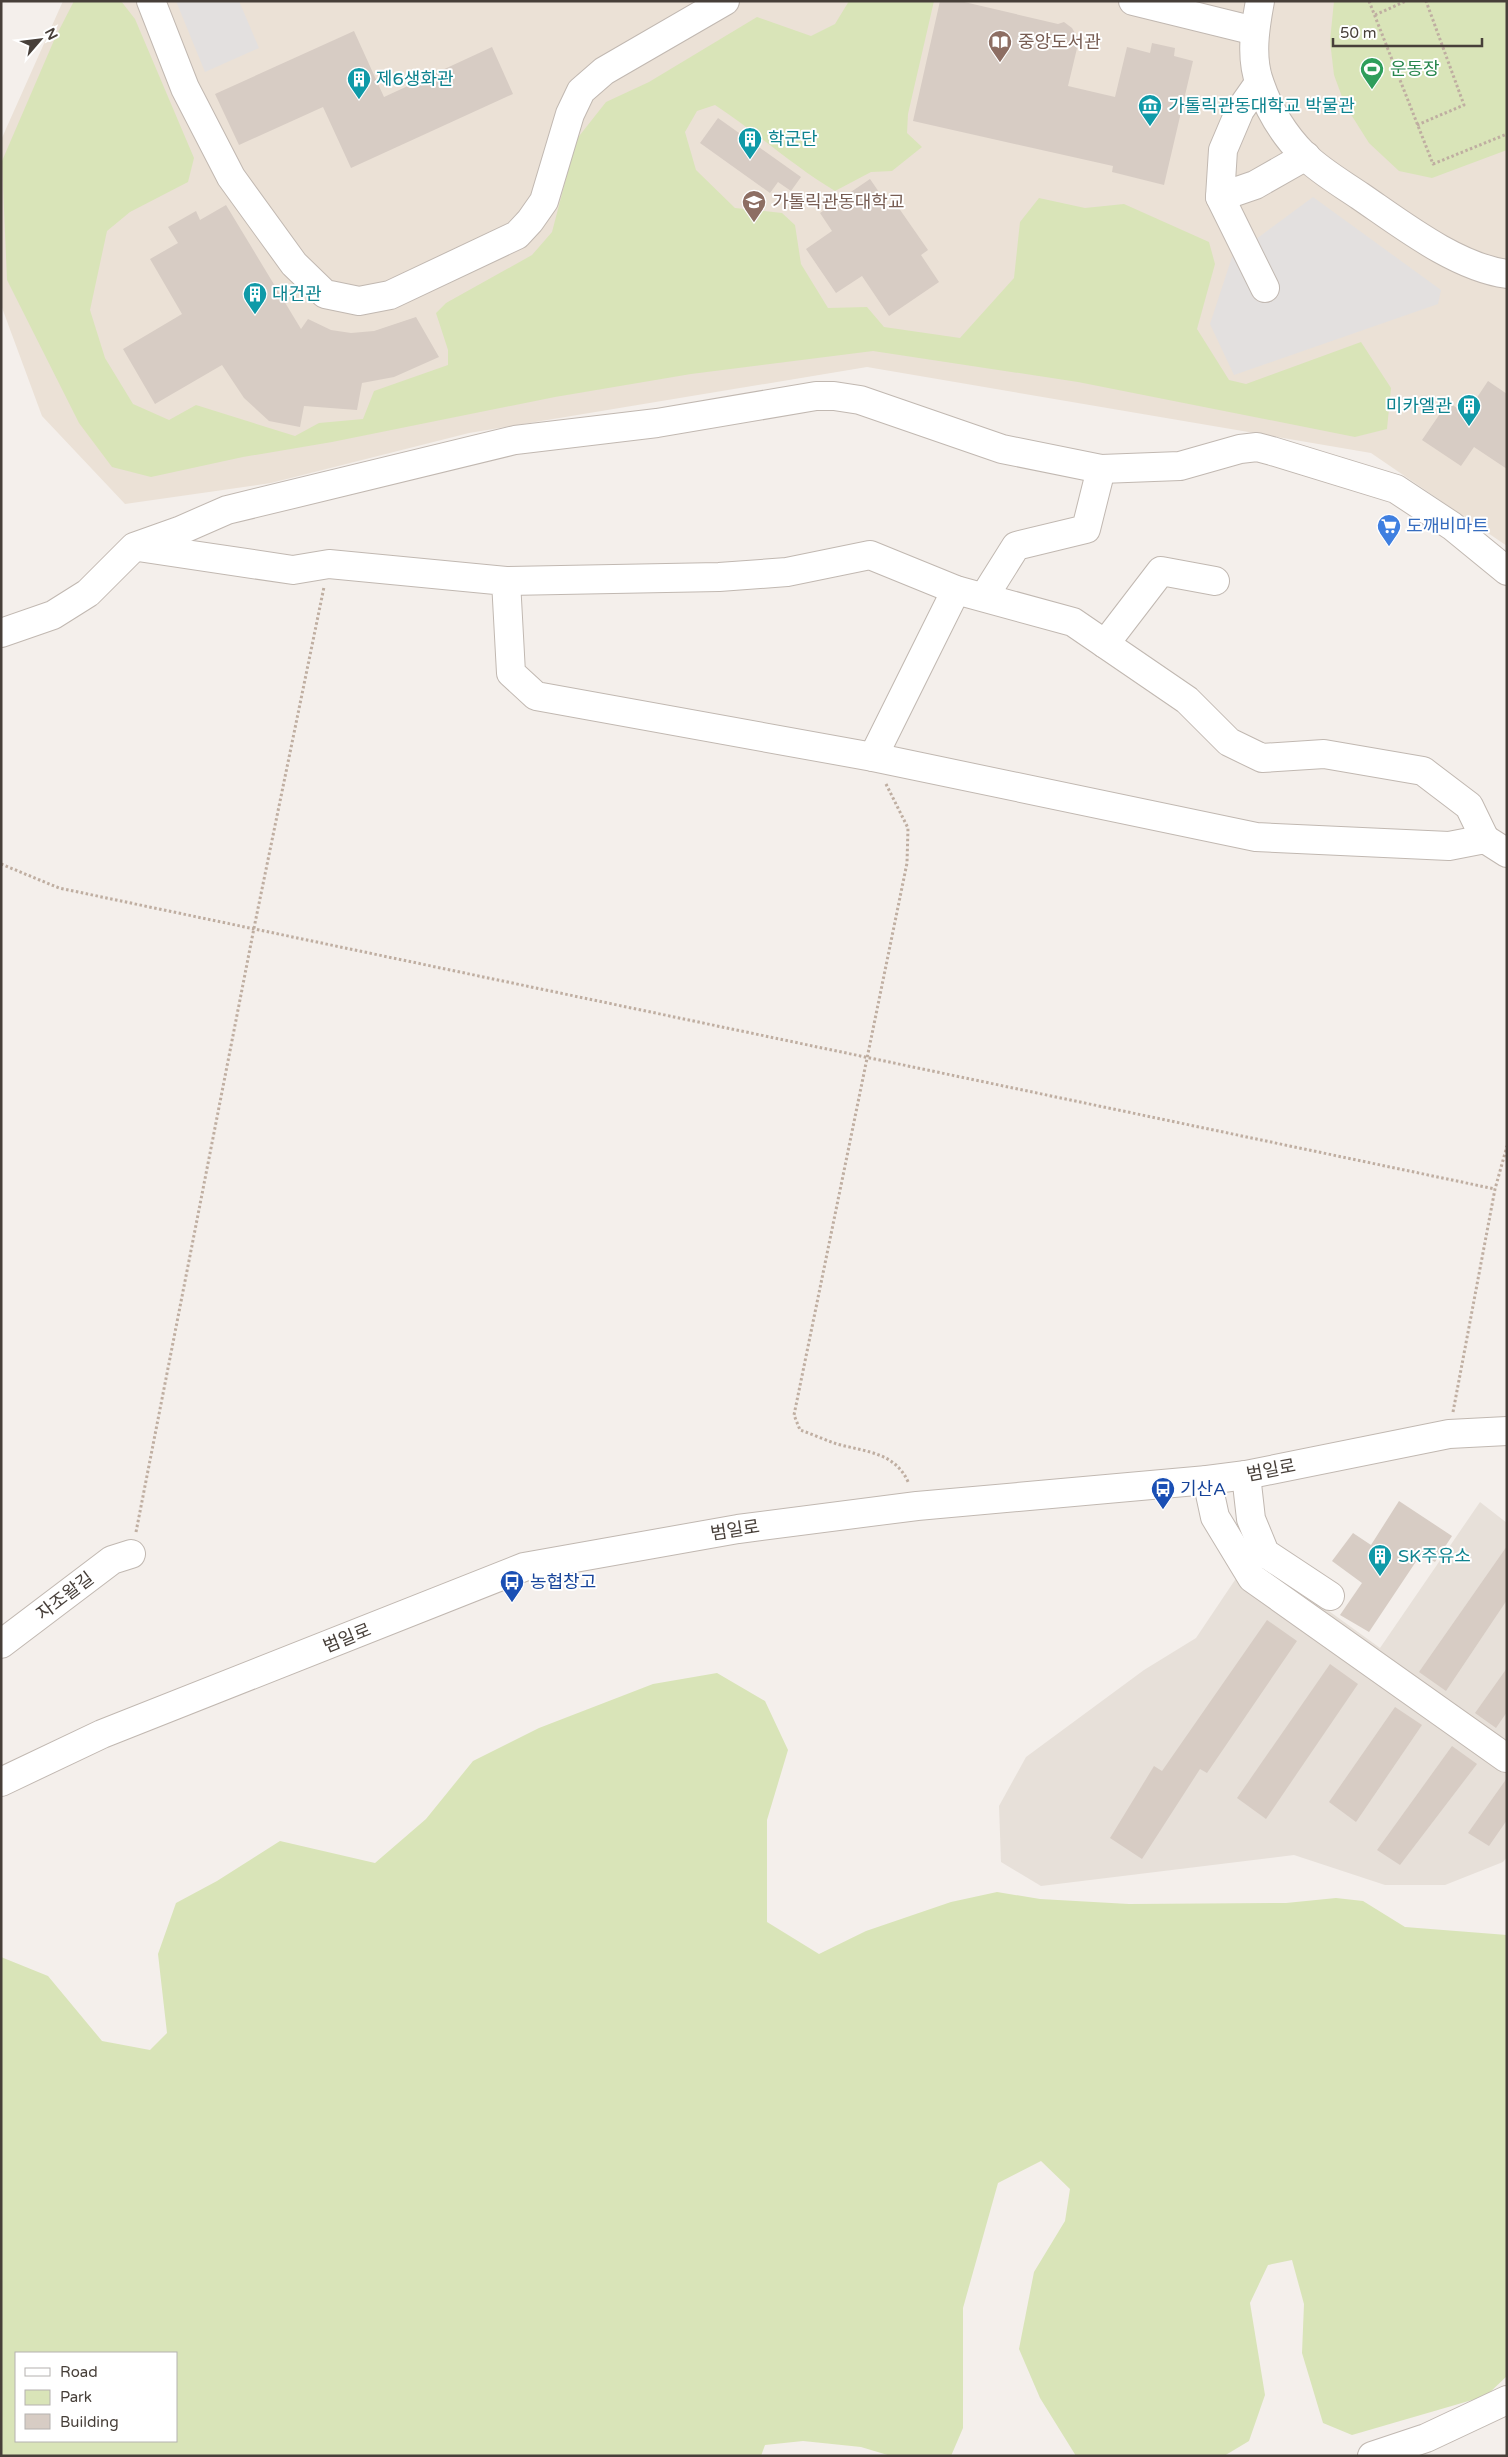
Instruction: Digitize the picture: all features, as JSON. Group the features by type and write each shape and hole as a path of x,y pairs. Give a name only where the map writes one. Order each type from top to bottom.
{"street":[{"path":"151,1 185,88 231,177 294,264 326,294 359,301 390,295 516,235 530,221 544,201 570,114 581,91 604,70 725,1"},
{"path":"1133,1 1255,31"},
{"path":"1260,1 1255,31 1255,57 1259,83 1276,119 1306,156 1420,238 1466,260 1507,274"},
{"path":"1259,83 1240,110 1223,150 1220,197 1265,288"},
{"path":"1220,197 1255,185 1306,156"},
{"path":"1,633 52,615 88,593 134,546 179,531 227,510 515,440 657,423 816,396 834,396 860,400 1002,449 1101,469 1180,466 1240,449 1257,447 1272,450 1396,489 1452,526 1507,571"},
{"path":"984,598 1016,546 1086,529 1101,469"},
{"path":"134,546 293,570 329,564 506,581 719,577 788,572 870,555 956,590 1073,622 1187,700 1229,742 1262,758 1324,754 1423,771 1469,806 1496,846"},
{"path":"1105,644 1161,572 1215,581"},
{"path":"506,581 511,673 536,696 873,757 1256,837 1449,846 1496,846"},
{"path":"873,757 956,590"},
{"name":"범일로","path":"1,1782 102,1734 524,1568 738,1529 917,1506 1207,1480 1246,1475 1449,1434 1507,1431"},
{"path":"1246,1475 1251,1519 1265,1553 1330,1596"},
{"path":"1207,1480 1215,1517 1252,1578 1506,1758"},
{"name":"자조왈길","path":"1,1644 112,1560 132,1554"},
{"path":"1372,2456 1426,2438 1507,2400"}],"path":[{"path":"1369,1 1433,164 1507,134"},
{"path":"1374,15 1406,1"},
{"path":"1417,125 1464,106 1426,1"},
{"path":"132,1554 254,928 329,564"},
{"path":"873,757 908,828 907,864 869,1058 794,1414 800,1430 838,1444 875,1452 904,1471 917,1506"},
{"path":"1,864 60,888 1494,1189"},
{"path":"1449,1434 1494,1189 1507,1146"}],"shaded area":[{"name":"가톨릭관동대학교","path":"63,1 1507,1 1507,546 1371,453 867,367 469,433 271,483 125,504 42,416 1,305 1,140"},
{"path":"176,1 239,1 259,48 205,72"},
{"path":"1313,197 1441,290 1438,304 1234,375 1210,324 1232,257"},
{"path":"1480,1502 1507,1523 1507,1857 1503,1862 1445,1885 1385,1885 1294,1855 1041,1886 1001,1862 999,1806 1026,1757 1144,1670 1196,1638 1245,1565 1265,1553 1322,1606 1380,1648"}],"green space":[{"path":"74,1 121,1 135,19 194,158 188,182 130,212 107,231 90,310 105,358 133,404 169,420 196,405 295,436 319,423 363,419 374,391 448,365 448,350 436,313 446,303 532,255 552,232 576,140 606,102 649,82 757,17 811,36 835,24 849,1 934,1 908,114 907,133 922,147 892,171 871,172 835,191 804,171 715,105 697,111 685,132 696,170 735,208 782,213 795,225 801,264 828,308 867,307 884,327 960,338 1014,278 1020,222 1039,198 1085,208 1124,204 1209,242 1215,264 1197,329 1229,380 1246,384 1361,342 1391,388 1387,429 1355,437 1078,382 873,351 691,374 555,397 332,442 243,457 151,477 112,467 79,423 7,280 2,161 55,38"},
{"path":"1334,1 1507,1 1507,150 1432,178 1399,171 1369,143 1345,105 1334,75 1330,41"},
{"path":"717,1673 765,1701 788,1750 767,1820 767,1922 819,1954 866,1931 951,1902 997,1892 1040,1899 1129,1904 1286,1903 1336,1898 1363,1901 1405,1927 1507,1935 1507,2376 1486,2396 1352,2435 1323,2423 1302,2353 1304,2304 1292,2260 1268,2265 1250,2303 1265,2395 1249,2441 1224,2456 1076,2456 1040,2398 1019,2349 1034,2272 1065,2221 1070,2189 1041,2161 998,2183 963,2308 963,2428 951,2456 891,2456 861,2447 803,2441 765,2445 761,2456 1,2456 1,1957 48,1976 102,2041 150,2050 167,2033 158,1954 176,1903 217,1881 280,1841 375,1863 426,1819 473,1761 539,1728 653,1684"}],"building":[{"name":"중앙도서관","path":"940,1 960,1 1058,24 1064,22 1072,28 1079,40 1068,86 1115,97 1127,47 1150,53 1152,43 1175,48 1174,56 1193,61 1164,185 1112,172 1113,166 913,121"},
{"name":"제6생화관","path":"354,31 384,97 492,47 513,94 351,168 323,107 239,145 215,94"},
{"name":"학군단","path":"718,118 801,177 791,191 778,182 770,193 700,143"},
{"path":"870,179 890,208 896,204 928,250 921,255 939,282 889,316 862,276 836,293 806,249 832,231 820,213"},
{"name":"대건관","path":"226,205 301,329 308,319 331,330 351,333 374,331 416,317 439,357 394,377 362,383 357,410 304,406 300,427 269,421 244,398 222,365 155,404 123,349 182,314 150,259 178,243 168,227 196,211 200,220"},
{"name":"미카엘관","path":"1488,381 1507,394 1507,469 1474,447 1461,466 1422,440 1448,402 1466,414"},
{"path":"1399,1501 1452,1536 1435,1562 1421,1554 1369,1632 1340,1615 1362,1583 1332,1561 1353,1533 1371,1545"},
{"path":"1507,1546 1507,1600 1446,1691 1419,1672"},
{"path":"1267,1620 1297,1641 1207,1773 1200,1769 1142,1859 1110,1838 1154,1766 1162,1771"},
{"path":"1330,1664 1358,1684 1266,1819 1237,1798"},
{"path":"1507,1668 1507,1712 1496,1728 1475,1713"},
{"path":"1395,1707 1422,1725 1356,1822 1329,1802"},
{"path":"1452,1746 1477,1764 1400,1865 1377,1850"},
{"path":"1507,1778 1507,1820 1489,1846 1468,1833"}],"place":[{"name":"중앙도서관","path":"1000,63"},
{"name":"운동장","path":"1372,90"},
{"name":"제6생화관","path":"359,100"},
{"name":"가톨릭관동대학교 박물관","path":"1150,127"},
{"name":"학군단","path":"750,160"},
{"name":"가톨릭관동대학교","path":"754,223"},
{"name":"대건관","path":"255,315"},
{"name":"미카엘관","path":"1469,427"},
{"name":"도깨비마트","path":"1389,547"},
{"name":"기산A","path":"1163,1510"},
{"name":"SK주유소","path":"1380,1577"},
{"name":"농협창고","path":"512,1603"}]}
